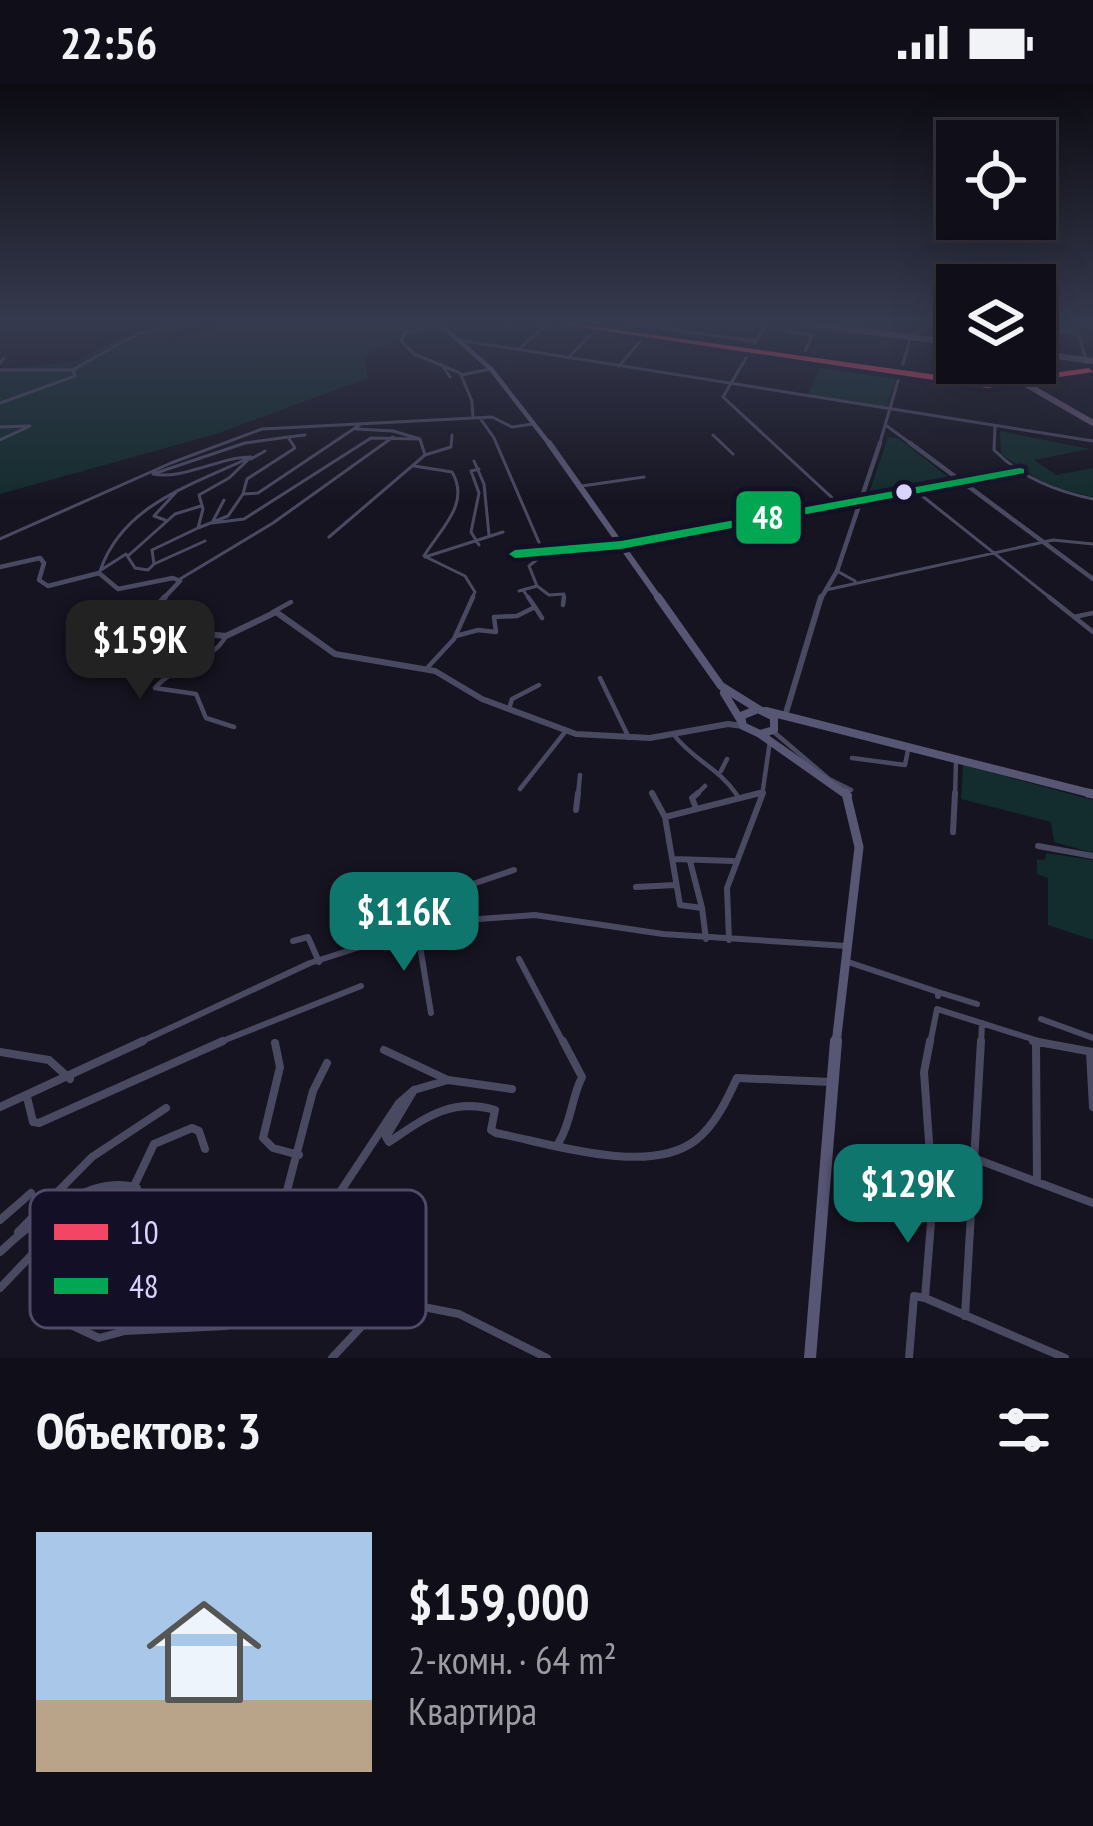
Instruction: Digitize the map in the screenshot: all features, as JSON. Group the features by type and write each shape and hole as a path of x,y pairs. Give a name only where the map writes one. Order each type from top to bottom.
{"highway":[{"path":"1031,384 1093,420"}],"main road":[{"path":"503,383 721,686 734,721 728,724"},
{"path":"721,686 762,710 778,734 847,793 859,848 831,1082 810,1358"},
{"path":"742,724 745,712 762,710"},
{"path":"732,711 742,724 760,734 957,758 1093,794"}],"street":[{"path":"0,403 63,383"},
{"path":"463,383 473,418"},
{"path":"726,383 1093,443"},
{"path":"729,940 722,918 733,861 764,792 778,734 826,590 866,491 899,383"},
{"path":"729,384 723,397 840,505 855,510"},
{"path":"0,539 262,430 298,424 492,417 512,427 535,424"},
{"path":"480,418 544,554"},
{"path":"355,429 361,424"},
{"path":"0,427 29,426 0,440"},
{"path":"995,427 995,452 1020,471 1051,490 1093,499"},
{"path":"243,494 258,493 342,433 393,431 420,439"},
{"path":"886,431 901,437 1093,579"},
{"path":"329,537 424,456 452,446 452,434"},
{"path":"151,474 245,443 305,435"},
{"path":"713,435 733,454"},
{"path":"154,564 152,550 228,516 251,476 295,448 288,437"},
{"path":"292,602 226,636 195,633 138,646 122,643 180,580 273,523 393,437"},
{"path":"212,523 244,519 369,438 420,439"},
{"path":"420,439 431,463"},
{"path":"99,572 114,542 155,503 177,487 265,451"},
{"path":"151,474 164,476 229,456 251,458"},
{"path":"198,529 199,495 251,458"},
{"path":"474,461 489,496 484,527 489,535"},
{"path":"413,466 454,473 462,492 425,557"},
{"path":"478,469 471,471 479,490 471,532 478,543"},
{"path":"515,554 621,545 1020,471"},
{"path":"169,520 154,517 161,504 210,474"},
{"path":"576,487 644,477"},
{"path":"916,490 1093,632"},
{"path":"866,491 880,497"},
{"path":"507,493 518,492"},
{"path":"212,523 224,500"},
{"path":"0,568 37,557 43,560 39,580 48,586 99,572 115,557 129,555 169,520 201,506"},
{"path":"425,557 503,532"},
{"path":"826,590 1044,542 1063,539 1093,544"},
{"path":"129,555 139,571 205,541"},
{"path":"544,554 528,567 537,586 549,595 564,594 563,605"},
{"path":"425,557 465,577 481,609"},
{"path":"837,571 861,582"},
{"path":"99,572 118,590 180,580"},
{"path":"537,586 521,590 542,618"},
{"path":"426,669 456,636 477,595"},
{"path":"456,636 478,630 496,632 494,617 516,616 535,607"},
{"path":"273,612 287,616 335,654 426,669 509,710 593,737 629,739 742,724"},
{"path":"1074,617 1093,613"},
{"path":"226,636 221,647 164,677 155,688 196,694 206,718 234,727"},
{"path":"600,678 629,739"},
{"path":"509,710 512,699 539,685"},
{"path":"520,789 566,730"},
{"path":"778,734 829,779 851,790"},
{"path":"674,735 688,753 721,770 738,797"},
{"path":"852,758 903,765 908,749"},
{"path":"953,832 957,758"},
{"path":"721,770 727,759"},
{"path":"576,810 580,775"},
{"path":"696,808 692,798 705,786"},
{"path":"652,792 665,817 681,907 703,908"},
{"path":"665,817 764,792"},
{"path":"1038,846 1093,856"},
{"path":"674,859 733,861"},
{"path":"689,859 706,939"},
{"path":"448,920 446,901 452,891 514,870"},
{"path":"636,887 675,885"},
{"path":"340,899 394,911 404,932"},
{"path":"0,1107 319,962 448,920 504,914 562,917 706,939 848,946"},
{"path":"417,928 431,1012"},
{"path":"293,941 308,937 319,962"},
{"path":"519,959 582,1078 572,1097 573,1117 560,1142"},
{"path":"844,962 976,1004"},
{"path":"27,1096 32,1121 39,1124 184,1056 361,986"},
{"path":"925,1298 933,1197 924,1064 937,1010 1036,1042 1092,1052 1093,1107"},
{"path":"1041,1019 1093,1038"},
{"path":"965,1316 982,1024"},
{"path":"1036,1042 1037,1182"},
{"path":"275,1043 280,1067 263,1138 273,1148 299,1155"},
{"path":"384,1050 448,1080 512,1089"},
{"path":"0,1052 45,1058 64,1068 70,1079"},
{"path":"286,1190 314,1091 327,1063"},
{"path":"414,1090 386,1137 389,1142 422,1116 471,1103 495,1110 492,1132 626,1158 685,1147 700,1137 719,1114 737,1078 831,1082"},
{"path":"341,1190 399,1103 414,1090 448,1080"},
{"path":"59,1190 92,1156 166,1108"},
{"path":"137,1190 135,1184 154,1144 192,1128 199,1131 205,1149"},
{"path":"976,1159 1093,1203"},
{"path":"97,1190 121,1181 135,1184"},
{"path":"0,1220 30,1194"},
{"path":"0,1252 30,1220"},
{"path":"10,1241 30,1227"},
{"path":"0,1288 30,1255"},
{"path":"909,1358 914,1296 1065,1358"},
{"path":"426,1307 459,1314 547,1358"},
{"path":"77,1328 99,1338 125,1331 186,1328"},
{"path":"332,1358 362,1328"}],"green space":[{"path":"0,383 353,383 216,434 0,494"},
{"path":"813,383 894,383 887,407 808,395"},
{"path":"1000,431 1090,449 1034,460 1056,475 1093,468 1093,497 1048,486 1001,454"},
{"path":"888,437 898,438 952,480 869,493"},
{"path":"963,765 1093,800 1093,853 1054,842 1051,822 961,799"},
{"path":"1046,853 1093,860 1093,940 1048,925 1048,878 1037,874 1037,859 1045,860"}],"transit line":[{"name":"10","path":"976,383 998,383"},
{"name":"48","path":"515,554 621,545 1020,471"}]}
